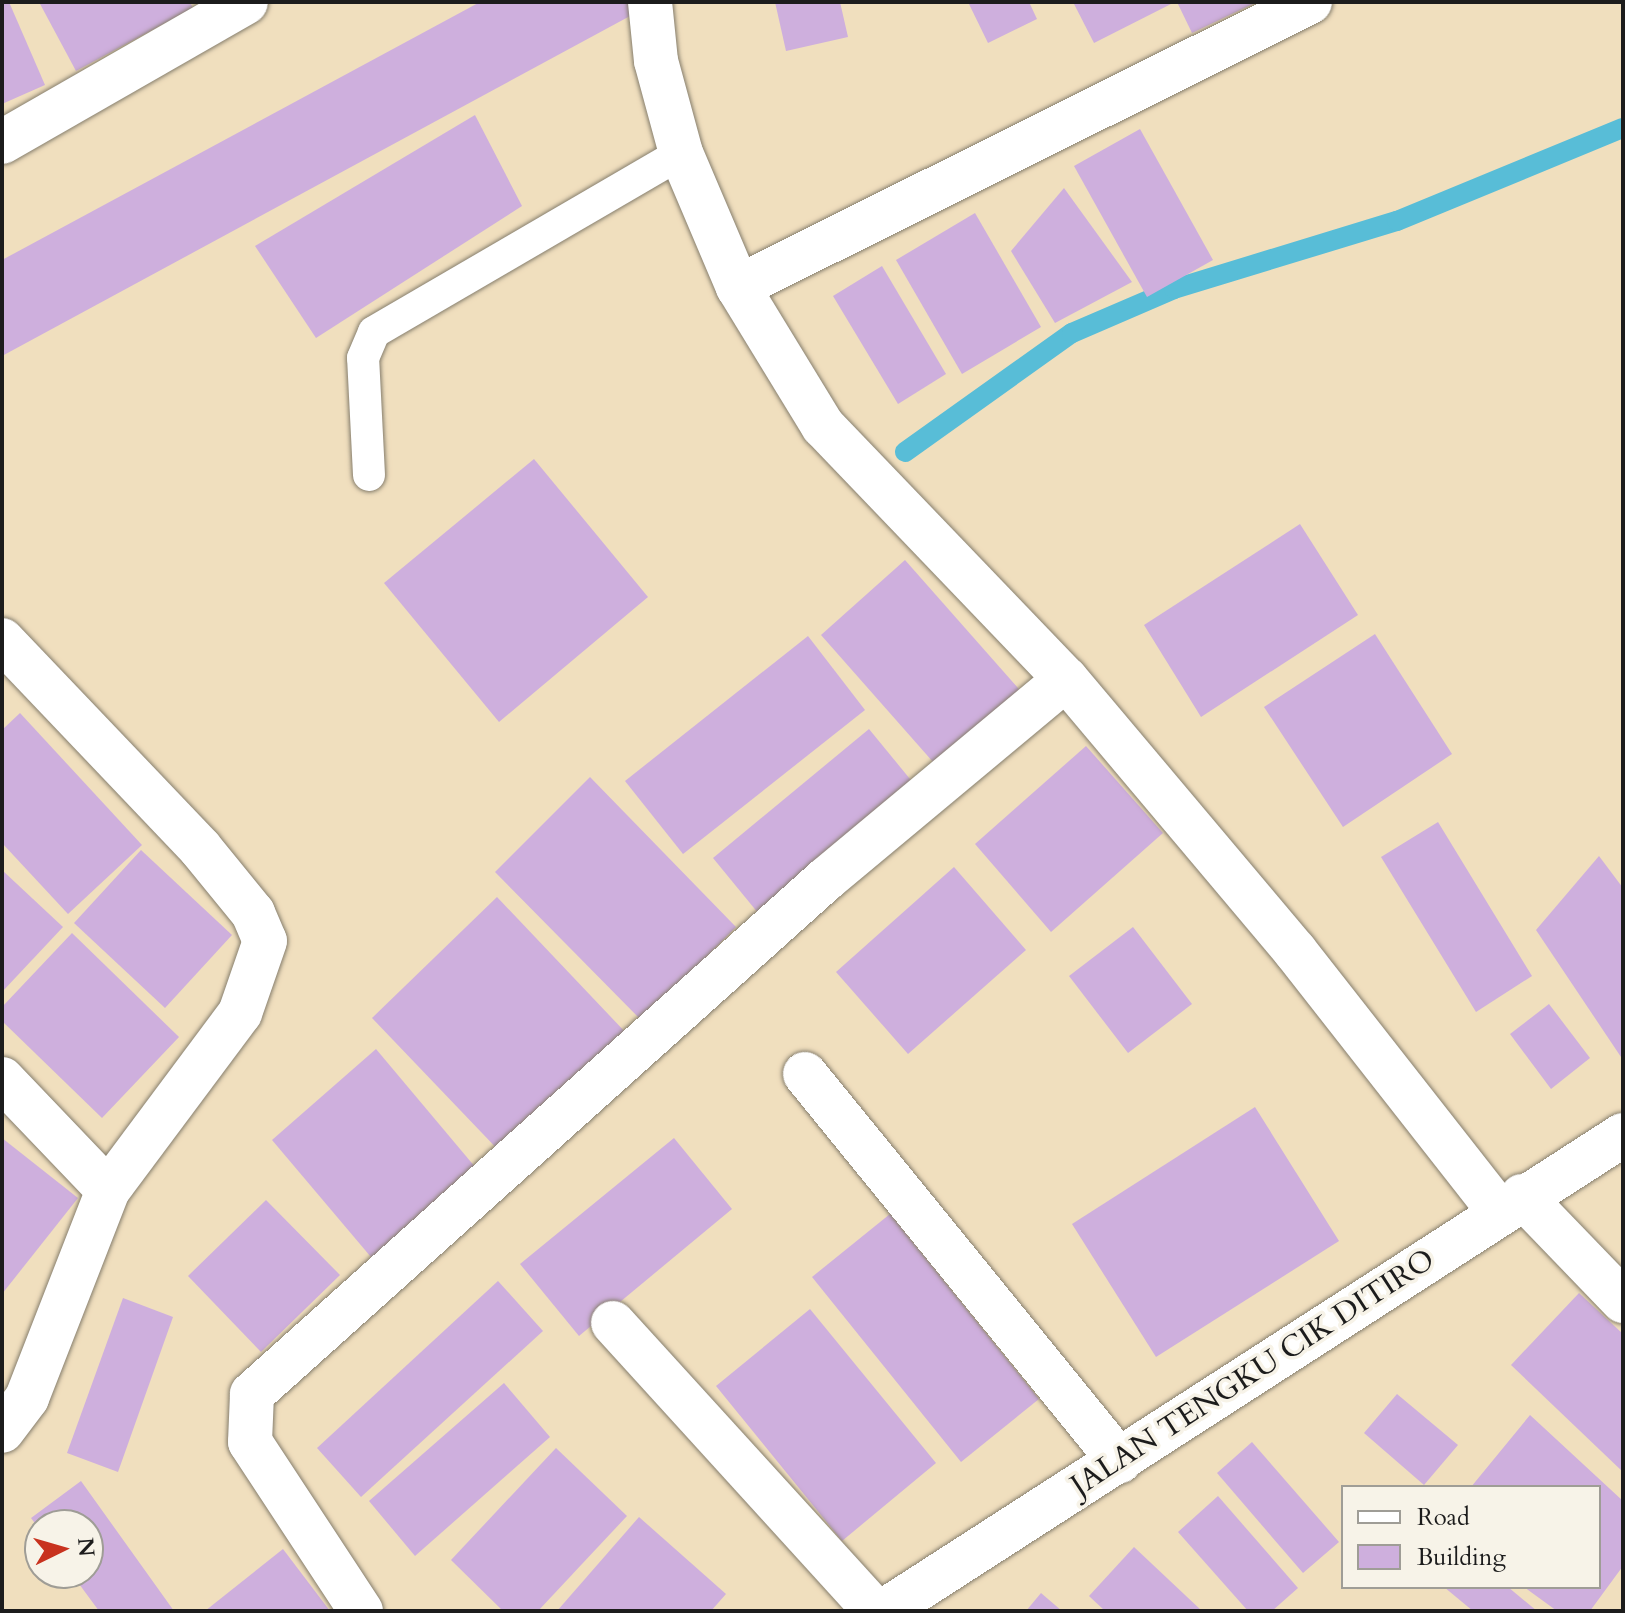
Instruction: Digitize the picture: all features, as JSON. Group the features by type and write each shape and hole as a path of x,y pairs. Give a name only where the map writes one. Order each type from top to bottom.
{"street":[{"path":"2,142 246,2"},
{"path":"650,2 656,61 681,153 738,287 823,426 862,470 968,569 1066,679 1511,1204 1623,1301"},
{"path":"738,287 1310,2"},
{"path":"2,640 200,848 253,913 265,941 240,1013 108,1190 27,1398 2,1431"},
{"path":"361,1611 250,1442 252,1394 826,879 1066,679"},
{"path":"805,1074 1120,1461"},
{"path":"2,1079 108,1190"},
{"name":"JALAN TENGKU CIK DITIRO","path":"896,1608 1511,1204 1623,1135"},
{"path":"613,1323 896,1608"}],"lane":[{"path":"369,475 363,358 374,332 681,153"}],"building":[{"path":"2,2 9,2 45,85 2,104"},
{"path":"39,2 190,2 193,8 76,71"},
{"path":"480,2 640,2 643,9 2,356 2,260"},
{"path":"775,2 840,2 848,37 786,51"},
{"path":"968,2 1029,2 1037,19 988,43"},
{"path":"1073,2 1170,2 1171,4 1094,43"},
{"path":"1177,2 1257,2 1192,33"},
{"path":"475,115 522,206 316,338 255,246"},
{"path":"1140,129 1213,260 1147,297 1074,166"},
{"path":"1064,188 1132,282 1055,323 1011,251"},
{"path":"975,213 1041,327 962,374 896,260"},
{"path":"882,266 946,374 898,404 833,296"},
{"path":"534,459 648,597 499,722 384,583"},
{"path":"1300,524 1358,615 1201,717 1144,625"},
{"path":"905,560 1025,696 941,771 821,635"},
{"path":"1375,634 1452,754 1343,827 1264,707"},
{"path":"808,636 865,710 683,854 625,781"},
{"path":"20,713 142,845 68,914 2,843 2,730"},
{"path":"869,729 919,790 763,919 713,858"},
{"path":"1086,746 1163,833 1051,932 975,844"},
{"path":"590,777 736,927 642,1021 495,872"},
{"path":"1438,822 1532,976 1476,1012 1381,857"},
{"path":"141,850 232,935 165,1008 74,923"},
{"path":"1599,856 1623,888 1623,1060 1536,930"},
{"path":"954,867 1026,950 908,1054 836,972"},
{"path":"2,870 63,927 2,992"},
{"path":"497,897 628,1035 504,1156 372,1018"},
{"path":"1133,927 1192,1004 1128,1053 1069,976"},
{"path":"72,933 179,1037 102,1118 2,1021 2,1007"},
{"path":"1549,1004 1590,1058 1551,1089 1510,1034"},
{"path":"376,1049 481,1174 376,1263 272,1140"},
{"path":"1255,1107 1339,1241 1156,1357 1072,1224"},
{"path":"2,1138 78,1198 2,1294"},
{"path":"674,1138 732,1209 579,1336 520,1264"},
{"path":"266,1200 340,1275 261,1352 188,1276"},
{"path":"890,1214 1039,1399 961,1462 812,1277"},
{"path":"498,1281 543,1331 361,1497 317,1448"},
{"path":"1579,1293 1623,1334 1623,1472 1511,1365"},
{"path":"123,1298 173,1317 118,1472 67,1453"},
{"path":"810,1309 936,1463 842,1541 716,1386"},
{"path":"504,1383 550,1437 415,1556 369,1501"},
{"path":"1397,1394 1458,1445 1424,1485 1364,1433"},
{"path":"1530,1415 1623,1501 1623,1566 1590,1611 1557,1611 1527,1589 1601,1589 1601,1485 1473,1485"},
{"path":"1252,1442 1339,1542 1303,1573 1217,1473"},
{"path":"556,1448 627,1516 538,1611 503,1611 451,1560"},
{"path":"81,1481 101,1509 43,1509"},
{"path":"1218,1496 1298,1588 1272,1611 1248,1611 1178,1532"},
{"path":"104,1513 174,1611 99,1611 83,1589 104,1589"},
{"path":"639,1517 726,1594 711,1611 557,1611"},
{"path":"1134,1547 1202,1611 1105,1611 1089,1596"},
{"path":"283,1549 330,1611 205,1611"},
{"path":"1446,1589 1510,1589 1537,1611 1473,1611"},
{"path":"1041,1593 1062,1611 1026,1611"}],"waterway":[{"path":"905,452 1072,333 1174,289 1397,221 1623,128"}]}
